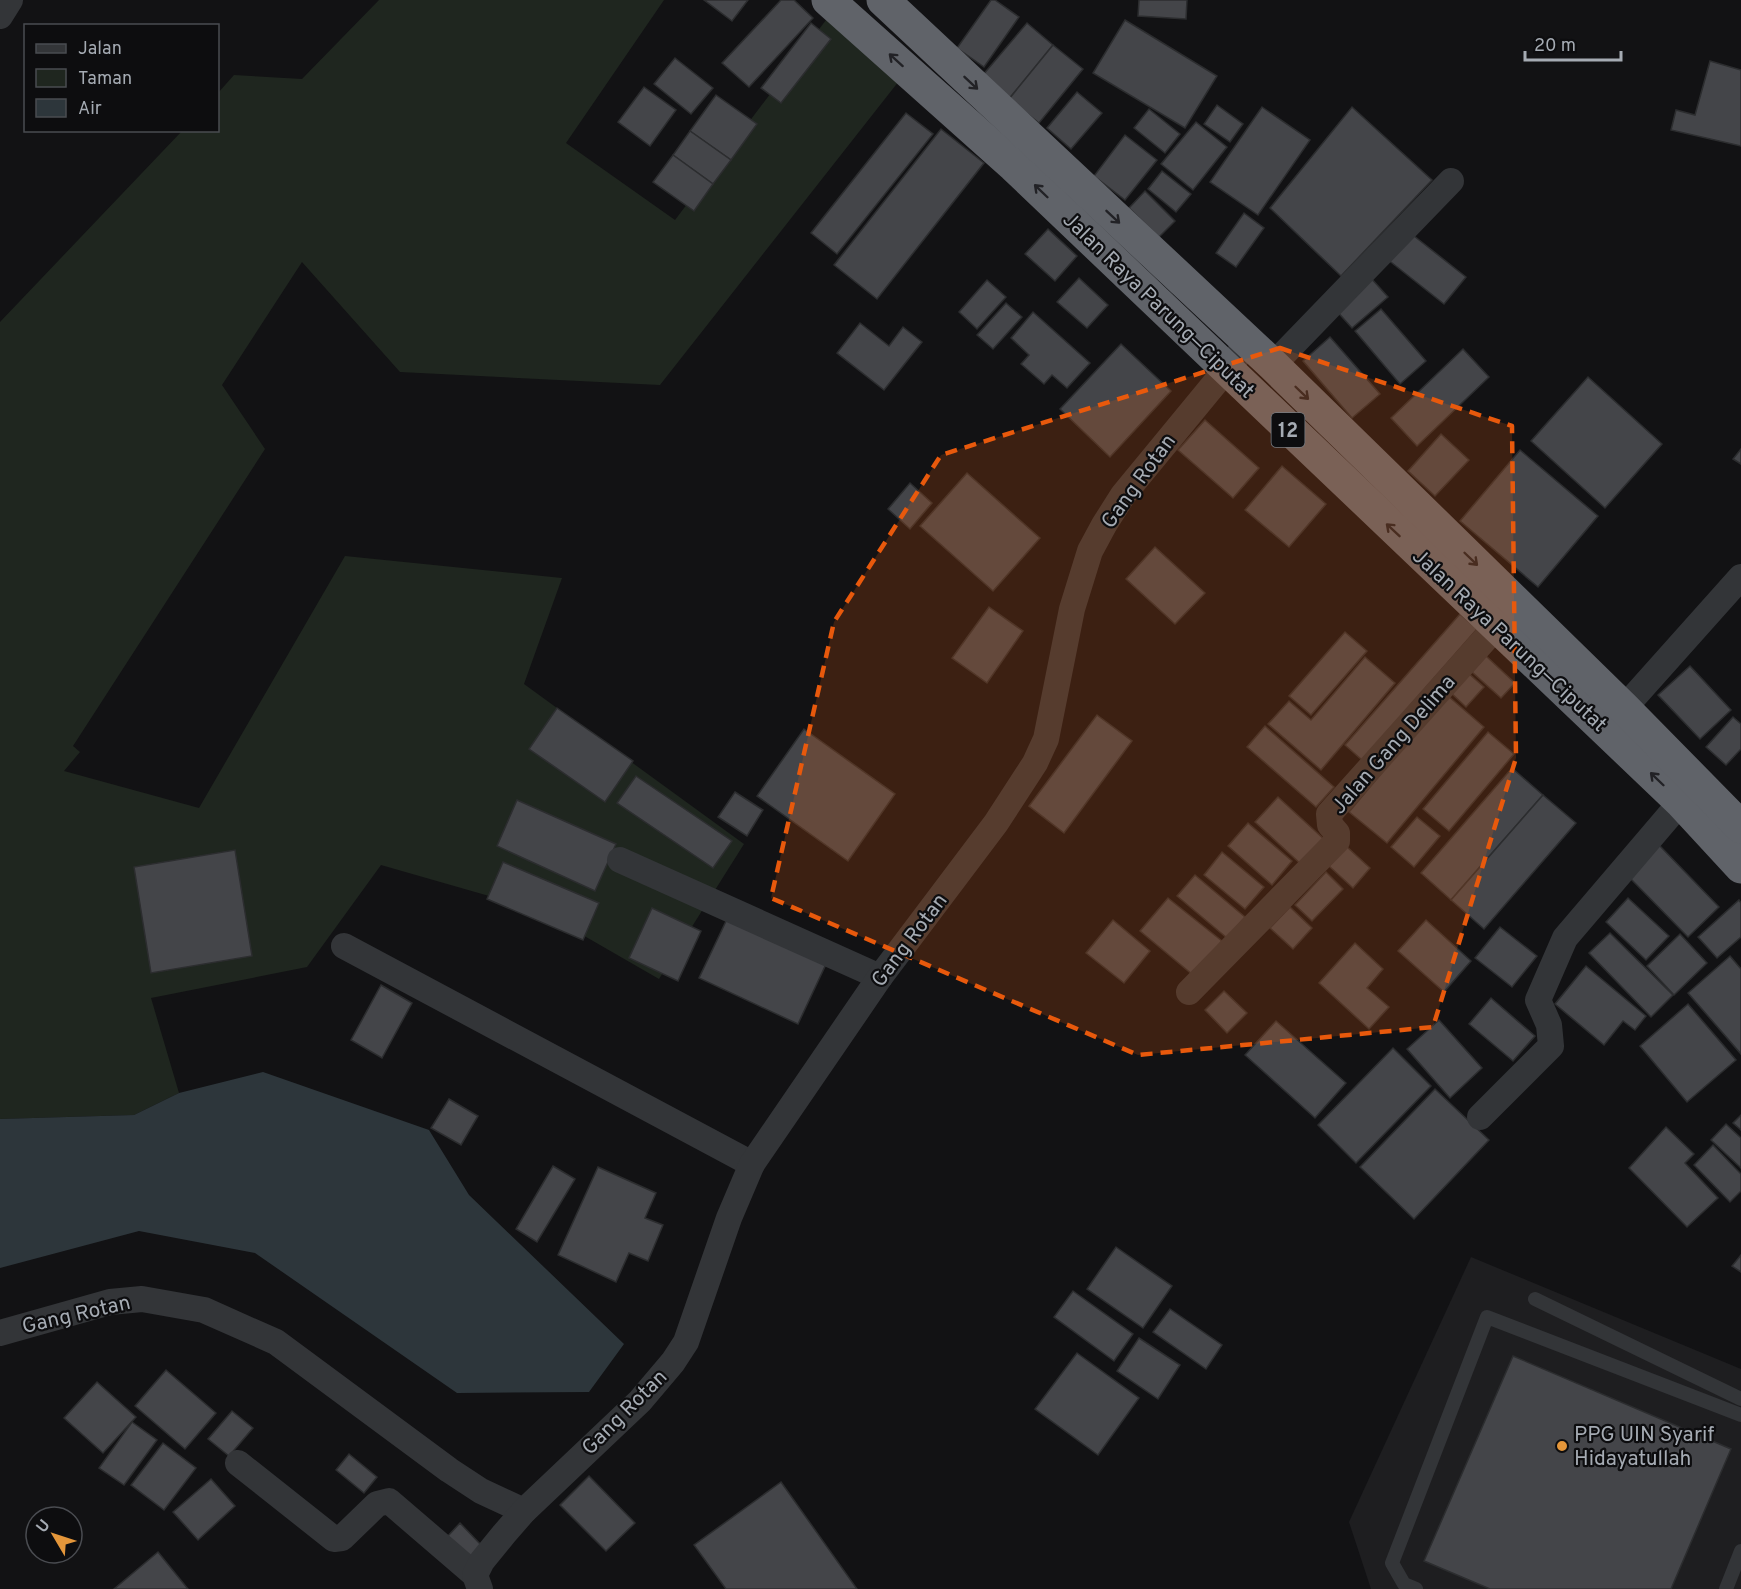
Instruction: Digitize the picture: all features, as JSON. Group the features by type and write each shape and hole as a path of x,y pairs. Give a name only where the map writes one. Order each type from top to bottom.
{"highway":[{"name":"Jalan Raya Parung—Ciputat","path":"828,0 1014,165 1226,370 1681,802 1741,867"},
{"name":"Jalan Raya Parung—Ciputat","path":"883,0 1273,365 1624,708 1741,827"}],"street":[{"path":"0,15 10,0"},
{"path":"1273,365 1451,181"},
{"name":"Gang Rotan","path":"478,1582 482,1561 524,1511 640,1401 673,1362 694,1322 729,1218 752,1164 880,978 996,823 1035,763 1046,739 1076,598 1090,551 1104,525 1123,495 1248,343"},
{"path":"1624,708 1741,577"},
{"name":"Jalan Gang Delima","path":"1189,992 1337,841 1337,833 1328,820 1329,814 1496,627"},
{"path":"1480,1117 1551,1046 1548,1025 1538,1000 1565,938 1681,802"},
{"path":"620,860 880,978"},
{"path":"344,946 752,1164"},
{"name":"Gang Rotan","path":"0,1333 110,1302 142,1299 204,1310 276,1342 449,1470 481,1491 524,1511"},
{"path":"238,1463 334,1539 342,1538 377,1504 389,1501 478,1582"}],"lane":[{"path":"1535,1299 1741,1399"},
{"path":"1416,1589 1404,1584 1392,1563 1487,1317 1741,1415"},
{"path":"1726,1589 1741,1551"}],"highlighted area":[{"path":"1280,348 1512,426 1516,758 1433,1027 1138,1055 771,898 834,622 941,455"}],"shaded area":[{"name":"PPG UIN Syarif Hidayatullah","path":"1471,1257 1741,1369 1741,1589 1371,1589 1349,1522"}],"green space":[{"path":"379,0 664,0 566,143 675,220 826,20 899,81 660,385 400,372 302,262 222,385 265,449 73,746 80,752 64,771 199,808 345,556 562,578 524,684 744,844 659,979 541,911 381,865 307,967 151,998 179,1093 134,1115 0,1119 0,322 181,132 219,132 219,92 234,75 302,79"}],"water":[{"path":"263,1072 429,1130 469,1195 624,1344 589,1392 457,1393 255,1253 139,1231 0,1268 0,1119 134,1115 179,1093"}],"building":[{"path":"704,0 748,0 732,21"},
{"path":"781,0 794,0 813,18 749,87 722,63"},
{"path":"991,0 995,0 1019,17 984,67 957,48"},
{"path":"1139,0 1187,0 1186,19 1138,16"},
{"path":"1125,20 1217,76 1185,128 1093,73"},
{"path":"811,23 831,39 781,103 761,88"},
{"path":"1027,23 1053,45 1009,99 982,76"},
{"path":"1053,45 1083,69 1039,123 1009,99"},
{"path":"675,58 713,88 691,114 654,84"},
{"path":"1710,61 1741,70 1741,146 1671,130 1676,110 1695,115"},
{"path":"644,87 676,110 650,146 618,122"},
{"path":"1077,92 1102,113 1071,149 1047,128"},
{"path":"716,95 757,124 731,160 690,131"},
{"path":"1217,105 1243,124 1230,142 1204,124"},
{"path":"1262,107 1310,140 1258,215 1210,182"},
{"path":"1352,107 1432,180 1341,276 1270,208"},
{"path":"1149,109 1180,134 1165,153 1134,128"},
{"path":"906,113 933,134 837,254 811,233"},
{"path":"1196,122 1227,147 1193,190 1161,164"},
{"path":"941,129 984,163 877,299 834,265"},
{"path":"690,131 731,160 713,184 673,155"},
{"path":"1125,135 1157,160 1125,200 1094,176"},
{"path":"673,155 713,184 694,211 653,182"},
{"path":"1162,171 1191,194 1176,212 1148,189"},
{"path":"1145,191 1175,221 1159,237 1129,208"},
{"path":"1244,213 1264,228 1236,267 1216,253"},
{"path":"1048,229 1077,256 1055,281 1025,254"},
{"path":"1409,232 1466,277 1444,304 1387,259"},
{"path":"1370,277 1388,297 1352,328 1334,308"},
{"path":"1079,278 1108,305 1087,328 1057,302"},
{"path":"987,280 1006,297 977,329 959,312"},
{"path":"1006,303 1022,317 993,349 977,335"},
{"path":"1381,309 1426,361 1400,384 1355,331"},
{"path":"1033,312 1090,363 1067,388 1052,375 1044,384 1021,364 1029,355 1011,338"},
{"path":"860,323 889,346 903,327 922,342 884,390 837,353"},
{"path":"1330,337 1380,394 1352,418 1303,361"},
{"path":"1121,344 1171,391 1110,457 1060,409"},
{"path":"1463,349 1489,377 1417,446 1391,418"},
{"path":"1588,377 1662,444 1605,508 1531,441"},
{"path":"1205,420 1259,468 1233,498 1178,450"},
{"path":"1441,434 1469,460 1435,496 1408,471"},
{"path":"1741,449 1741,464 1733,459"},
{"path":"1520,450 1598,516 1538,587 1460,521"},
{"path":"1282,466 1326,504 1289,547 1245,510"},
{"path":"967,473 1040,538 993,591 920,526"},
{"path":"910,483 932,503 910,529 888,509"},
{"path":"1155,547 1205,593 1175,624 1126,579"},
{"path":"989,607 1023,631 987,683 952,658"},
{"path":"1460,614 1477,629 1362,760 1345,745"},
{"path":"1345,632 1367,651 1311,715 1289,696"},
{"path":"1486,656 1515,683 1501,698 1472,672"},
{"path":"1365,657 1395,683 1321,770 1268,724 1289,701 1311,720"},
{"path":"1690,666 1731,710 1700,739 1658,695"},
{"path":"1467,672 1484,687 1466,707 1449,691"},
{"path":"1447,695 1484,727 1387,843 1349,812"},
{"path":"557,708 633,761 605,802 529,749"},
{"path":"1097,715 1132,741 1064,833 1029,806"},
{"path":"1733,717 1741,724 1741,749 1726,765 1706,747"},
{"path":"1265,726 1334,787 1316,807 1247,747"},
{"path":"804,729 895,794 848,861 757,796"},
{"path":"1488,732 1514,754 1449,831 1423,809"},
{"path":"1512,768 1543,795 1451,900 1421,873"},
{"path":"636,776 732,841 713,868 617,803"},
{"path":"735,792 763,810 747,836 718,817"},
{"path":"1543,795 1576,823 1484,929 1451,900"},
{"path":"1278,797 1326,841 1303,866 1255,822"},
{"path":"517,800 616,844 595,891 497,846"},
{"path":"1417,817 1440,836 1414,867 1391,847"},
{"path":"1248,823 1292,861 1272,885 1228,846"},
{"path":"1659,845 1719,907 1688,937 1628,876"},
{"path":"1346,846 1370,868 1353,888 1329,866"},
{"path":"235,850 252,956 151,973 134,867"},
{"path":"1222,852 1264,887 1245,909 1204,875"},
{"path":"503,862 599,903 583,940 487,899"},
{"path":"1326,872 1343,889 1312,921 1295,905"},
{"path":"1195,875 1245,917 1227,938 1177,896"},
{"path":"1168,898 1222,941 1193,975 1140,931"},
{"path":"1628,898 1669,936 1646,960 1606,922"},
{"path":"1739,900 1741,903 1741,937 1717,958 1698,937"},
{"path":"1290,907 1312,928 1293,949 1270,928"},
{"path":"652,908 701,931 678,981 629,958"},
{"path":"728,917 827,962 798,1024 699,978"},
{"path":"1113,920 1150,951 1124,983 1086,953"},
{"path":"1426,920 1471,961 1444,992 1398,951"},
{"path":"1500,927 1537,956 1512,987 1475,958"},
{"path":"1610,933 1673,995 1651,1017 1589,953"},
{"path":"1680,934 1707,963 1674,995 1647,966"},
{"path":"1355,943 1383,969 1367,988 1389,1007 1369,1029 1319,983"},
{"path":"1730,956 1741,969 1741,1054 1688,993"},
{"path":"1586,966 1646,1016 1635,1030 1623,1021 1604,1045 1555,1004"},
{"path":"381,985 412,1003 382,1058 351,1040"},
{"path":"1224,991 1247,1013 1227,1033 1205,1010"},
{"path":"1491,998 1535,1036 1513,1061 1469,1024"},
{"path":"1688,1004 1736,1060 1687,1102 1640,1046"},
{"path":"1439,1020 1482,1068 1450,1098 1407,1049"},
{"path":"1276,1021 1346,1083 1315,1118 1245,1055"},
{"path":"1393,1048 1431,1086 1356,1163 1318,1125"},
{"path":"1435,1089 1489,1140 1414,1219 1360,1167"},
{"path":"449,1099 478,1116 461,1145 431,1128"},
{"path":"1741,1115 1741,1130 1733,1123"},
{"path":"1726,1124 1741,1138 1741,1168 1711,1140"},
{"path":"1666,1127 1694,1154 1685,1163 1718,1198 1687,1227 1629,1168"},
{"path":"1713,1145 1741,1174 1741,1191 1730,1202 1694,1165"},
{"path":"553,1166 575,1179 537,1242 516,1229"},
{"path":"598,1167 656,1193 645,1218 663,1225 648,1261 629,1253 616,1282 558,1255"},
{"path":"1116,1247 1172,1286 1143,1328 1087,1289"},
{"path":"1741,1255 1741,1272 1732,1266"},
{"path":"1073,1291 1133,1334 1114,1361 1054,1317"},
{"path":"1170,1309 1222,1345 1206,1369 1153,1332"},
{"path":"1139,1338 1180,1365 1158,1399 1117,1371"},
{"path":"1077,1353 1139,1398 1098,1455 1035,1409"},
{"path":"1513,1356 1731,1449 1671,1589 1490,1589 1424,1561"},
{"path":"166,1370 216,1413 185,1449 135,1406"},
{"path":"97,1382 136,1417 103,1453 64,1418"},
{"path":"232,1411 253,1428 229,1456 208,1439"},
{"path":"132,1422 157,1440 124,1485 99,1468"},
{"path":"163,1443 196,1468 164,1510 131,1485"},
{"path":"349,1454 377,1477 364,1493 336,1470"},
{"path":"589,1476 635,1523 606,1551 560,1505"},
{"path":"211,1479 235,1506 198,1540 173,1512"},
{"path":"781,1482 857,1589 726,1589 694,1545"},
{"path":"460,1523 482,1546 468,1559 447,1537"},
{"path":"158,1552 188,1589 114,1589"}],"place":[{"name":"PPG UIN Syarif Hidayatullah","path":"1562,1446"}]}
